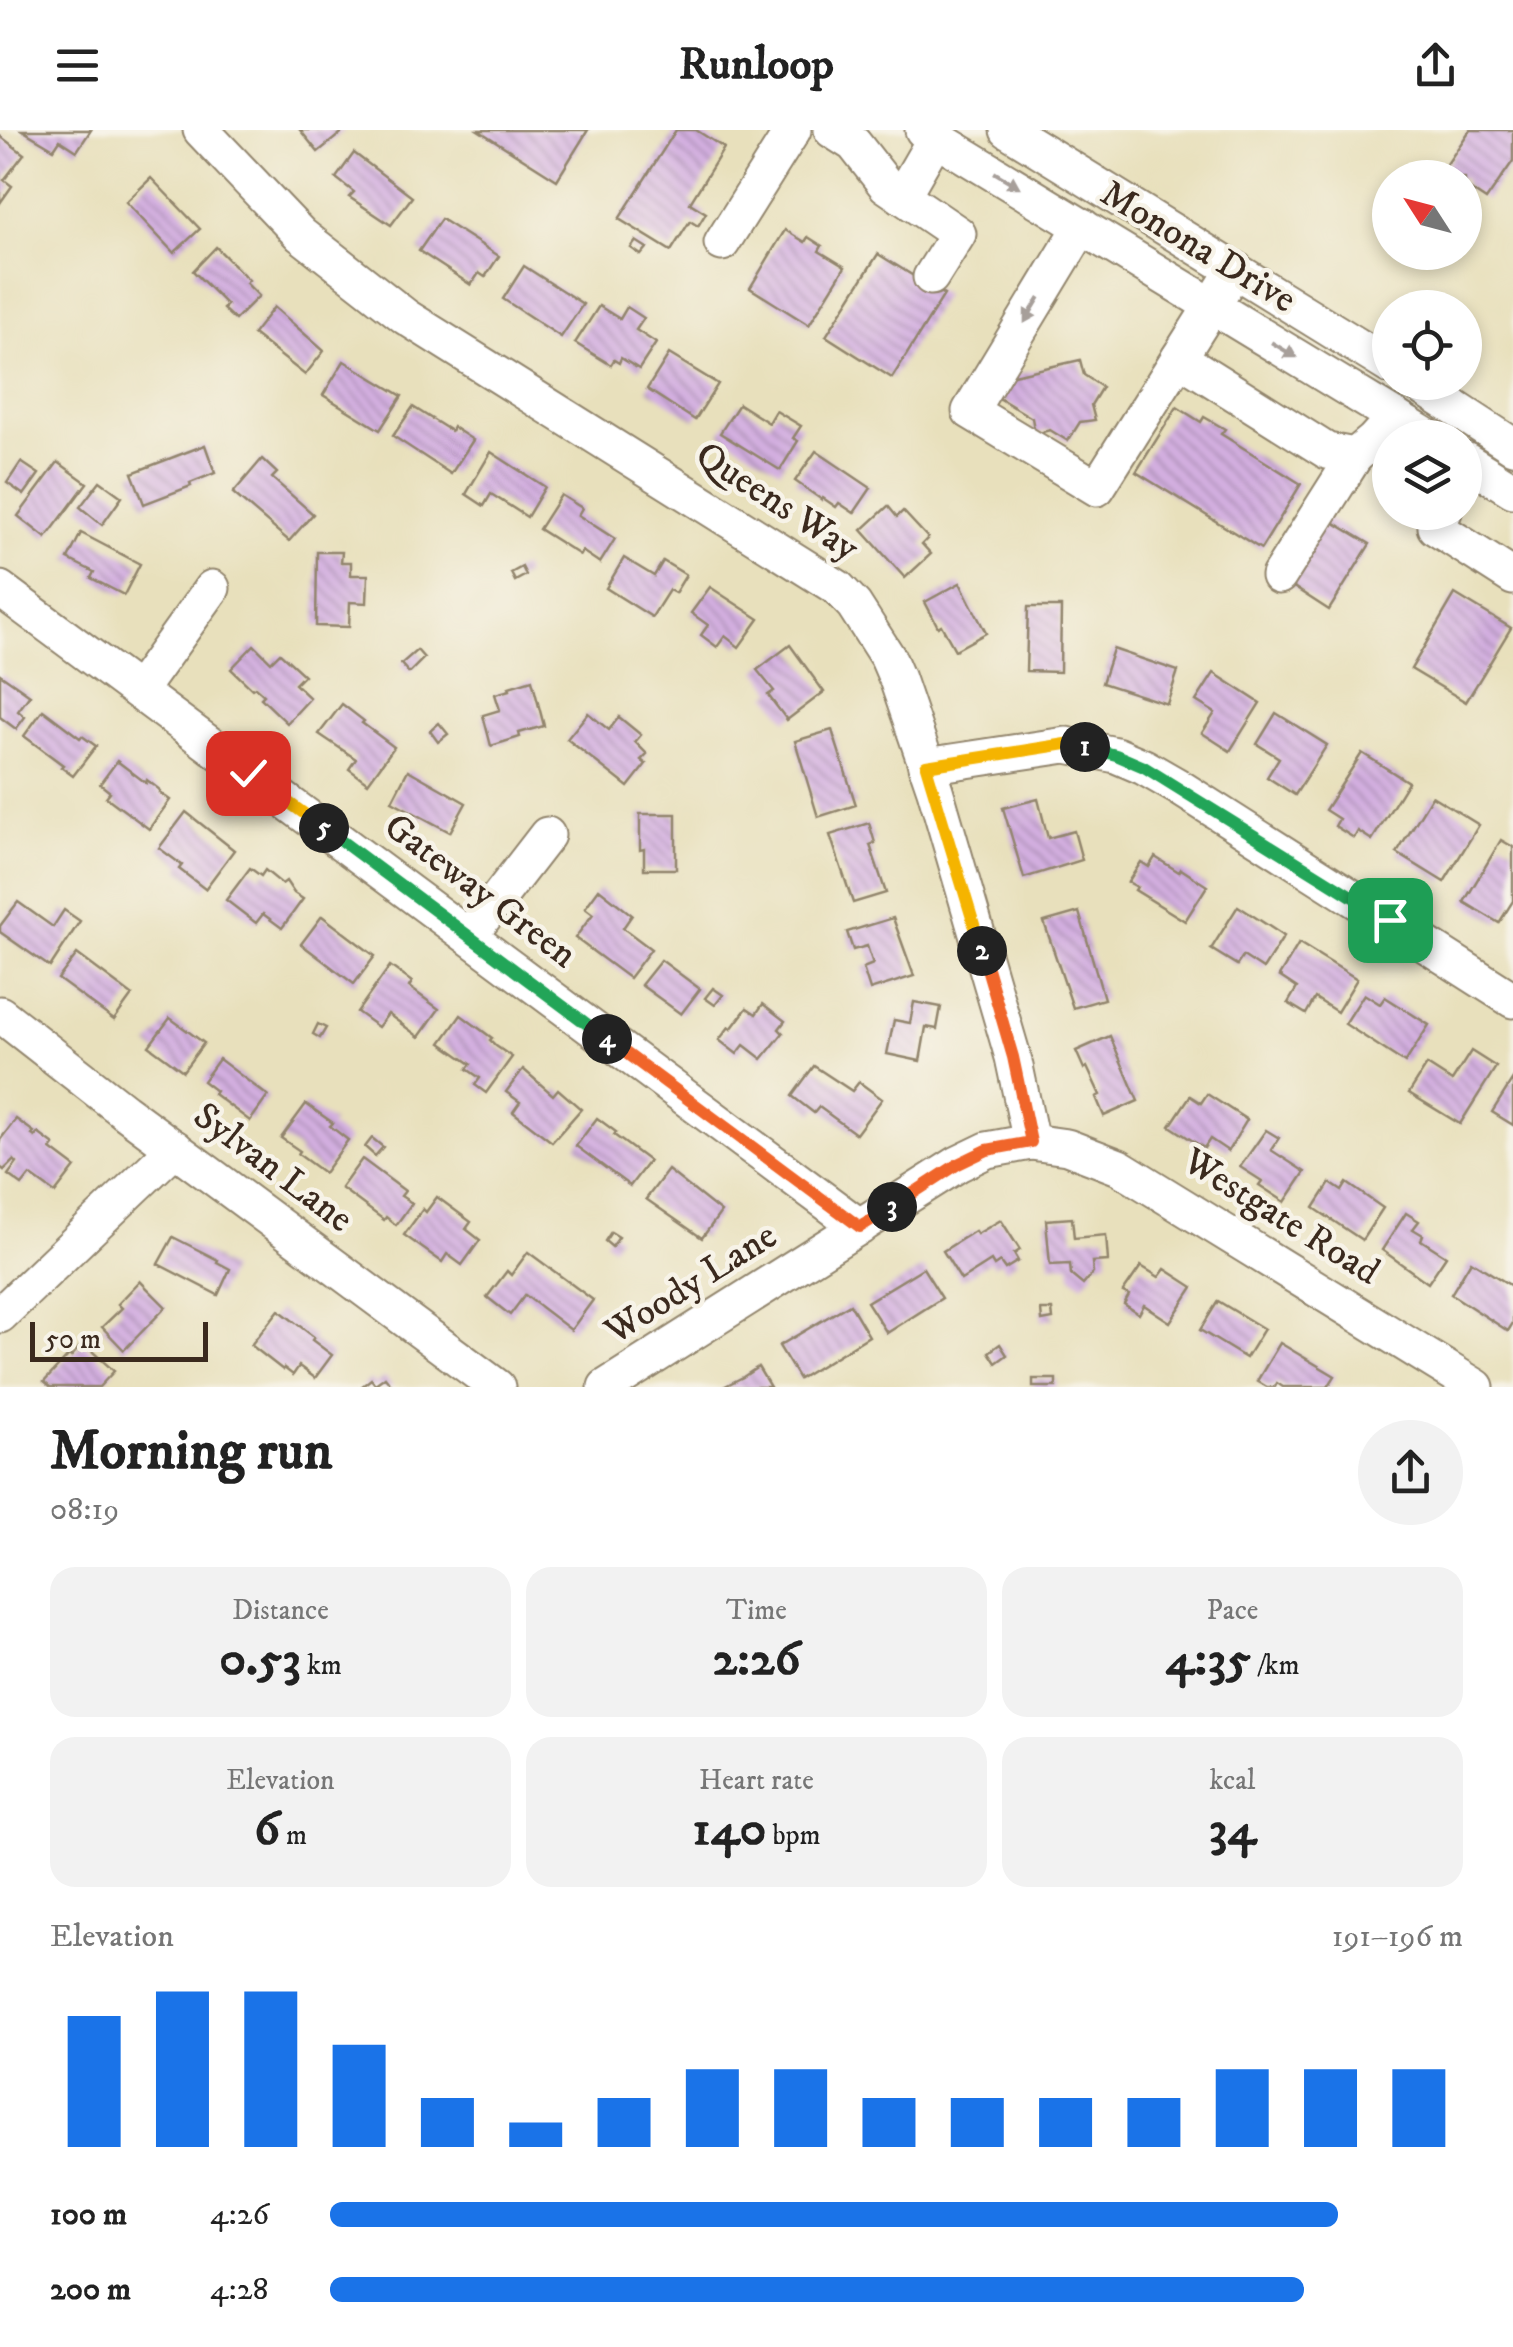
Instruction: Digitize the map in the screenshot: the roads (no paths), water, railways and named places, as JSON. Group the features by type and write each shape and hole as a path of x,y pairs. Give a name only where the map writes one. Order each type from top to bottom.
{"street":[{"name":"Queens Way","path":"201,130 302,236 406,317 838,588 854,605 888,658 926,766 1013,1057 1031,1142"},
{"path":"722,244 793,130"},
{"path":"832,130 854,144 886,185 958,234 932,277"},
{"name":"Monona Drive","path":"1008,130 1372,355"},
{"path":"902,196 930,134"},
{"name":"Monona Drive","path":"930,134 1401,420"},
{"path":"1082,226 970,411 1097,488 1235,269"},
{"path":"1179,358 1328,452 1355,456"},
{"path":"1443,400 1513,446"},
{"path":"1279,576 1355,456 1396,417"},
{"path":"1482,476 1513,490"},
{"path":"1441,530 1513,577"},
{"path":"138,692 212,588"},
{"name":"Gateway Green","path":"0,589 860,1227"},
{"path":"926,766 1066,744 1116,755 1177,786 1513,1000"},
{"path":"469,936 546,835"},
{"name":"Sylvan Lane","path":"0,1014 497,1387"},
{"name":"Woody Lane","path":"606,1387 958,1164 987,1150 1031,1142"},
{"name":"Westgate Road","path":"1031,1142 1067,1146 1140,1178 1476,1387"},
{"path":"0,1315 174,1148"}]}
